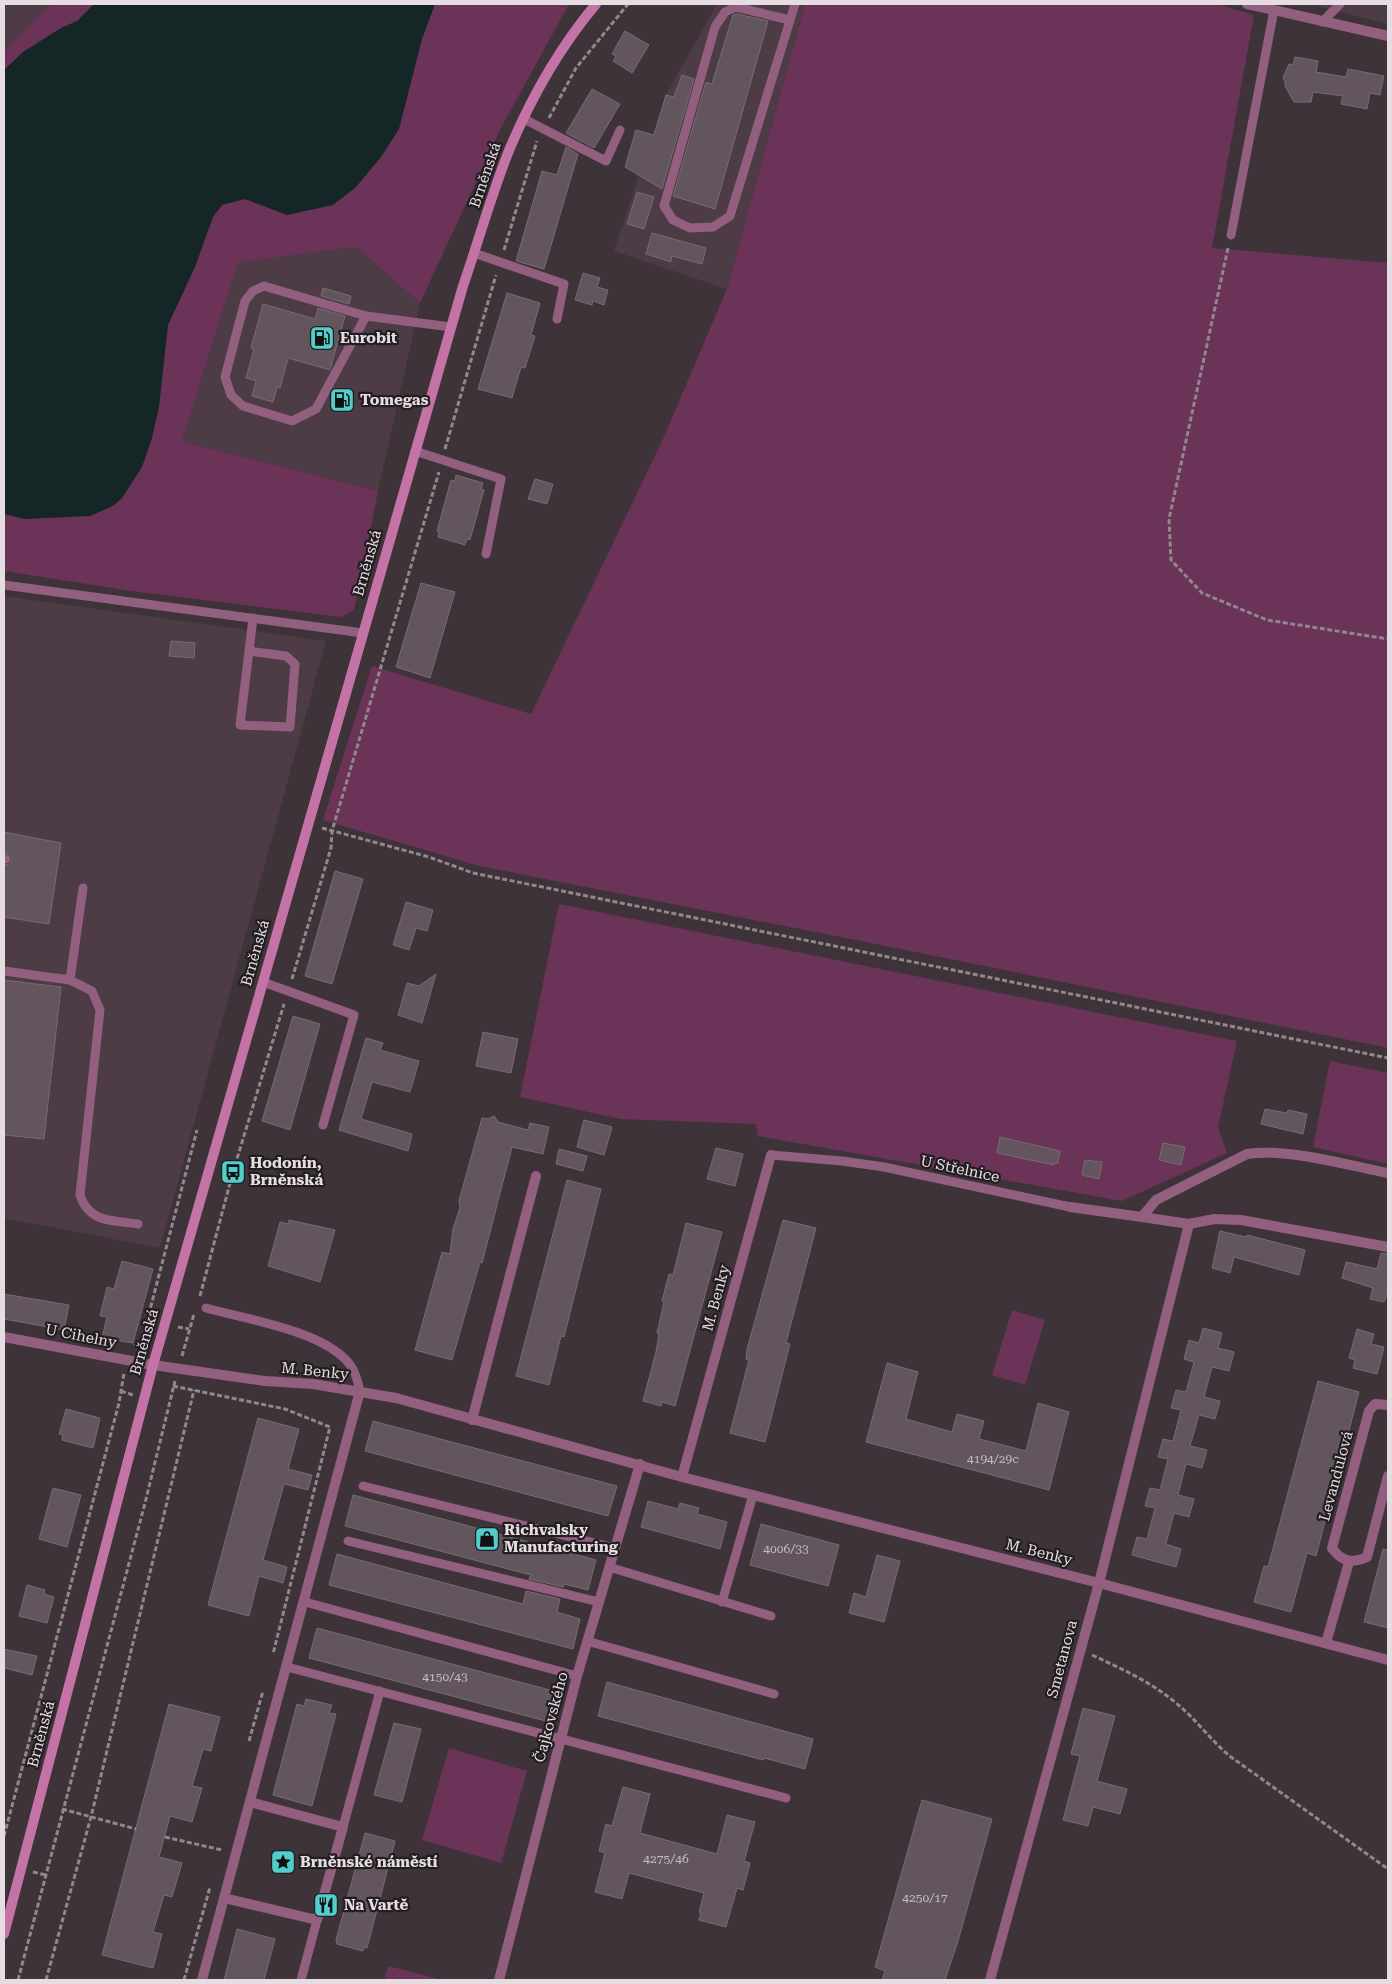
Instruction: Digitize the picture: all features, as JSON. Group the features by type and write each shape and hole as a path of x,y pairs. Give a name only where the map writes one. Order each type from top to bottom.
{"main road":[{"name":"Brněnská","path":"4,1934 153,1365 451,327 510,148 562,48 596,4"}],"street":[{"path":"1247,4 1388,36"},
{"path":"1142,1216 1156,1200 1247,1154 1262,1152 1388,1173"},
{"name":"M. Benky","path":"682,1477 771,1155"},
{"path":"472,1420 536,1176"},
{"name":"U Střelnice","path":"1070,1207 1189,1224 1214,1220 1242,1220 1388,1248"},
{"name":"Smetanova","path":"990,1980 1099,1583 1189,1224"},
{"name":"U Cihelny","path":"4,1337 153,1365"},
{"name":"M. Benky","path":"153,1365 265,1381 360,1391 396,1398 682,1477 1099,1583 1388,1660"},
{"path":"202,1980 305,1602 360,1391"},
{"name":"Levandulová","path":"1349,1562 1338,1557 1332,1548 1369,1411 1375,1404 1388,1405"},
{"name":"Čajkovského","path":"499,1980 577,1676 640,1464"},
{"path":"1326,1643 1349,1562 1367,1557 1388,1476"},
{"path":"224,1898 318,1920 344,1827 250,1802"}],"lane":[{"path":"790,20 736,7 725,12 715,27 664,206 673,220 690,228 713,227 730,216 795,4"},
{"path":"1322,22 1340,4"},
{"path":"1231,235 1274,10"},
{"path":"524,119 542,130 606,161 620,130"},
{"path":"474,253 500,264 564,284 557,318"},
{"path":"366,316 316,409 292,421 243,406 231,395 225,377 245,301 253,291 264,286 366,316 451,327"},
{"path":"415,451 501,479 486,554"},
{"path":"4,585 363,633"},
{"path":"249,651 286,656 295,664 290,727 240,725 253,618"},
{"path":"70,980 83,888"},
{"path":"4,971 70,980 92,991 100,1010 80,1194 84,1208 100,1218 138,1224"},
{"path":"263,982 354,1015 323,1125"},
{"name":"U Střelnice","path":"771,1155 842,1161 884,1168 1070,1207"},
{"path":"206,1308 315,1338 350,1364 356,1374 360,1391"},
{"path":"363,1486 615,1548"},
{"path":"722,1602 753,1495"},
{"path":"348,1541 599,1602"},
{"path":"609,1567 771,1616"},
{"path":"305,1602 577,1676"},
{"path":"587,1641 774,1694"},
{"path":"287,1667 786,1798"},
{"path":"344,1827 380,1692"},
{"path":"301,1980 318,1920"}],"path":[{"path":"189,1329 233,1172 261,1088 331,848 332,831 500,264 542,130 576,68 628,4"},
{"path":"1231,235 1169,519 1171,560 1202,593 1267,620 1388,639"},
{"path":"308,824 429,857 473,873 1388,1058"},
{"path":"129,1348 141,1344 149,1319 171,1223 197,1130"},
{"path":"4,1836 119,1404 124,1375"},
{"path":"173,1386 285,1409 330,1427 272,1656"},
{"path":"46,1980 91,1817 194,1390"},
{"path":"18,1980 144,1507 168,1405"},
{"path":"1080,1650 1134,1675 1158,1689 1177,1704 1215,1744 1231,1757 1388,1869"},
{"path":"248,1746 264,1688"},
{"path":"62,1809 136,1829"},
{"path":"165,1837 236,1853"},
{"path":"218,1859 223,1840"},
{"path":"184,1980 213,1878"}],"shaded area":[{"path":"4,4 51,4 4,51"},
{"path":"51,4 569,4 501,128 420,303 356,247 238,262 182,441 378,491 354,610 341,617 131,591 4,571 4,51"},
{"path":"94,4 435,4 422,39 399,129 381,157 356,187 333,205 287,215 245,199 222,205 213,217 195,267 168,325 159,407 152,438 142,467 122,498 113,506 90,516 25,519 4,514 4,70 23,52 61,28 77,21"},
{"path":"717,4 805,4 727,289 614,251 666,95"},
{"path":"805,4 1217,4 1254,15 1212,248 1388,263 1388,1048 479,866 323,820 372,666 531,714 663,439 727,289"},
{"path":"1310,4 1388,4 1388,24"},
{"path":"356,247 420,303 378,491 182,441 238,261"},
{"path":"4,596 326,641 160,1248 4,1218"},
{"path":"559,904 1237,1041 1218,1127 1227,1153 1122,1201 758,1136 756,1124 621,1119 520,1097"},
{"path":"1330,1061 1388,1073 1388,1164 1313,1147"},
{"path":"1012,1310 1045,1320 1025,1385 992,1375"},
{"path":"449,1748 527,1771 501,1863 422,1840"},
{"path":"388,1966 443,1980 384,1980"}],"building":[{"path":"737,14 768,21 715,209 673,196 706,82 712,84 733,15"},
{"path":"625,31 649,45 632,73 613,61 616,56 612,54"},
{"path":"1295,57 1318,61 1316,72 1346,77 1348,69 1384,76 1380,95 1370,93 1367,109 1341,104 1343,96 1313,92 1311,102 1294,102 1285,86 1283,78 1289,64 1293,65"},
{"path":"682,75 694,79 662,189 625,167 636,130 654,135 666,95 674,97"},
{"path":"592,89 620,104 594,148 566,133"},
{"path":"566,147 578,154 544,269 516,261 542,171 557,175"},
{"path":"637,192 654,197 644,229 627,224"},
{"path":"652,233 706,248 702,264 672,256 671,262 646,254"},
{"path":"583,273 600,278 597,287 608,290 604,305 593,301 592,305 575,300"},
{"path":"323,288 351,296 349,304 321,296"},
{"path":"507,293 540,303 531,335 535,336 525,368 521,367 512,398 478,389"},
{"path":"263,304 315,319 318,308 345,316 330,370 288,358 280,388 277,387 273,402 252,396 256,381 246,378 254,349 251,348"},
{"path":"456,475 483,483 481,489 484,490 470,540 467,539 465,545 438,537 439,532 437,531 451,480 455,481"},
{"path":"535,479 553,484 547,504 528,499"},
{"path":"421,583 455,592 430,678 396,667"},
{"path":"171,641 195,643 194,658 169,656"},
{"path":"4,832 61,843 49,924 4,917 4,865 10,864 12,859 10,854 4,853"},
{"path":"335,871 363,879 332,984 305,976"},
{"path":"406,902 433,910 427,931 416,928 409,950 393,945"},
{"path":"436,974 422,1023 398,1015 407,983 419,986"},
{"path":"4,980 61,987 44,1139 4,1135"},
{"path":"293,1016 320,1024 290,1130 262,1121"},
{"path":"483,1032 518,1039 511,1073 476,1066"},
{"path":"366,1038 383,1043 380,1050 419,1061 410,1092 372,1082 361,1119 412,1134 408,1151 339,1130"},
{"path":"1265,1109 1287,1113 1288,1110 1307,1114 1303,1134 1261,1124"},
{"path":"494,1116 498,1122 528,1130 530,1123 549,1127 543,1154 512,1147 482,1263 480,1262 452,1360 415,1350 442,1252 450,1254 453,1229 460,1208 459,1201 482,1118 488,1119"},
{"path":"584,1120 612,1127 604,1155 577,1147"},
{"path":"1000,1137 1060,1151 1058,1163 1054,1163 1054,1165 997,1153"},
{"path":"1163,1143 1185,1147 1181,1165 1159,1160"},
{"path":"716,1148 743,1154 735,1186 707,1179"},
{"path":"559,1149 587,1156 583,1171 556,1164"},
{"path":"1085,1160 1102,1162 1099,1179 1082,1175"},
{"path":"567,1180 601,1189 564,1337 561,1336 549,1385 516,1376"},
{"path":"289,1220 335,1230 320,1282 268,1266 280,1222 288,1224"},
{"path":"783,1220 816,1228 786,1343 790,1344 765,1442 730,1433 749,1360 746,1359 747,1349"},
{"path":"686,1223 722,1232 675,1406 662,1402 661,1406 643,1401 656,1352 659,1334 657,1333 664,1302 662,1301 669,1274 673,1275"},
{"path":"1220,1231 1246,1237 1247,1235 1305,1250 1299,1275 1234,1257 1230,1273 1212,1268"},
{"path":"1381,1253 1388,1254 1388,1292 1384,1302 1370,1299 1373,1288 1342,1278 1346,1262 1377,1269"},
{"path":"122,1261 153,1269 133,1343 102,1338 107,1317 100,1316 107,1287 114,1289"},
{"path":"4,1294 69,1305 64,1330 4,1319"},
{"path":"1203,1328 1222,1333 1218,1348 1234,1352 1229,1371 1212,1367 1204,1397 1220,1401 1215,1419 1199,1415 1190,1446 1207,1450 1202,1468 1186,1464 1178,1495 1194,1499 1189,1517 1174,1513 1166,1544 1181,1549 1176,1567 1132,1555 1137,1537 1147,1539 1155,1508 1145,1506 1150,1488 1160,1490 1168,1459 1158,1457 1163,1439 1173,1441 1181,1410 1171,1408 1176,1390 1186,1392 1194,1362 1184,1359 1189,1340 1199,1343"},
{"path":"1357,1329 1374,1334 1371,1344 1384,1347 1377,1374 1353,1368 1355,1360 1349,1358"},
{"path":"887,1363 918,1372 906,1419 952,1432 957,1414 984,1421 979,1439 1026,1451 1038,1403 1069,1412 1049,1490 866,1442"},
{"path":"1318,1381 1359,1392 1316,1556 1307,1553 1291,1612 1254,1602 1264,1566 1268,1567"},
{"path":"66,1409 100,1418 93,1448 62,1440 63,1435 59,1434"},
{"path":"258,1418 299,1429 288,1469 312,1475 308,1490 284,1484 263,1560 287,1567 283,1583 259,1576 249,1616 208,1605"},
{"path":"373,1421 617,1486 608,1516 365,1451"},
{"path":"53,1488 81,1495 67,1547 39,1539"},
{"path":"353,1495 596,1560 588,1590 564,1584 563,1587 529,1579 531,1575 345,1526"},
{"path":"648,1501 678,1509 680,1503 699,1508 697,1514 727,1522 720,1549 641,1527"},
{"path":"761,1524 839,1545 828,1586 750,1565"},
{"path":"1383,1549 1388,1550 1388,1628 1364,1622"},
{"path":"337,1554 523,1604 526,1591 560,1599 557,1612 580,1619 573,1649 329,1585"},
{"path":"877,1555 900,1561 884,1622 849,1613 854,1593 866,1597"},
{"path":"27,1585 45,1590 44,1594 54,1597 47,1623 19,1616"},
{"path":"317,1628 561,1693 553,1723 309,1658"},
{"path":"4,1649 37,1656 32,1675 4,1668"},
{"path":"607,1682 813,1739 805,1769 764,1758 763,1760 598,1716"},
{"path":"306,1699 332,1705 329,1713 336,1714 312,1806 273,1795 297,1704 304,1706"},
{"path":"169,1704 220,1717 211,1751 203,1749 192,1786 202,1788 192,1822 170,1816 159,1857 182,1863 172,1897 164,1895 153,1932 162,1934 153,1968 102,1955"},
{"path":"1083,1708 1115,1716 1097,1781 1127,1789 1120,1814 1093,1807 1088,1826 1063,1820 1080,1756 1071,1754"},
{"path":"394,1723 421,1729 402,1802 374,1795"},
{"path":"623,1787 650,1794 640,1833 717,1854 727,1815 755,1822 744,1861 750,1863 743,1890 737,1888 726,1927 699,1920 704,1893 629,1873 622,1899 595,1892 605,1853 599,1851 606,1824 612,1826"},
{"path":"922,1800 992,1819 958,1941 945,1980 882,1980 885,1971 875,1967"},
{"path":"365,1833 395,1841 367,1948 364,1947 363,1951 337,1944 336,1940"},
{"path":"237,1929 275,1939 264,1980 224,1980"}],"place":[{"name":"Eurobit","path":"322,338"},
{"name":"Tomegas","path":"342,400"},
{"name":"Hodonín, Brněnská","path":"233,1172"},
{"name":"Richvalsky Manufacturing","path":"487,1539"},
{"name":"Brněnské náměstí","path":"283,1862"},
{"name":"Na Vartě","path":"326,1905"}]}
